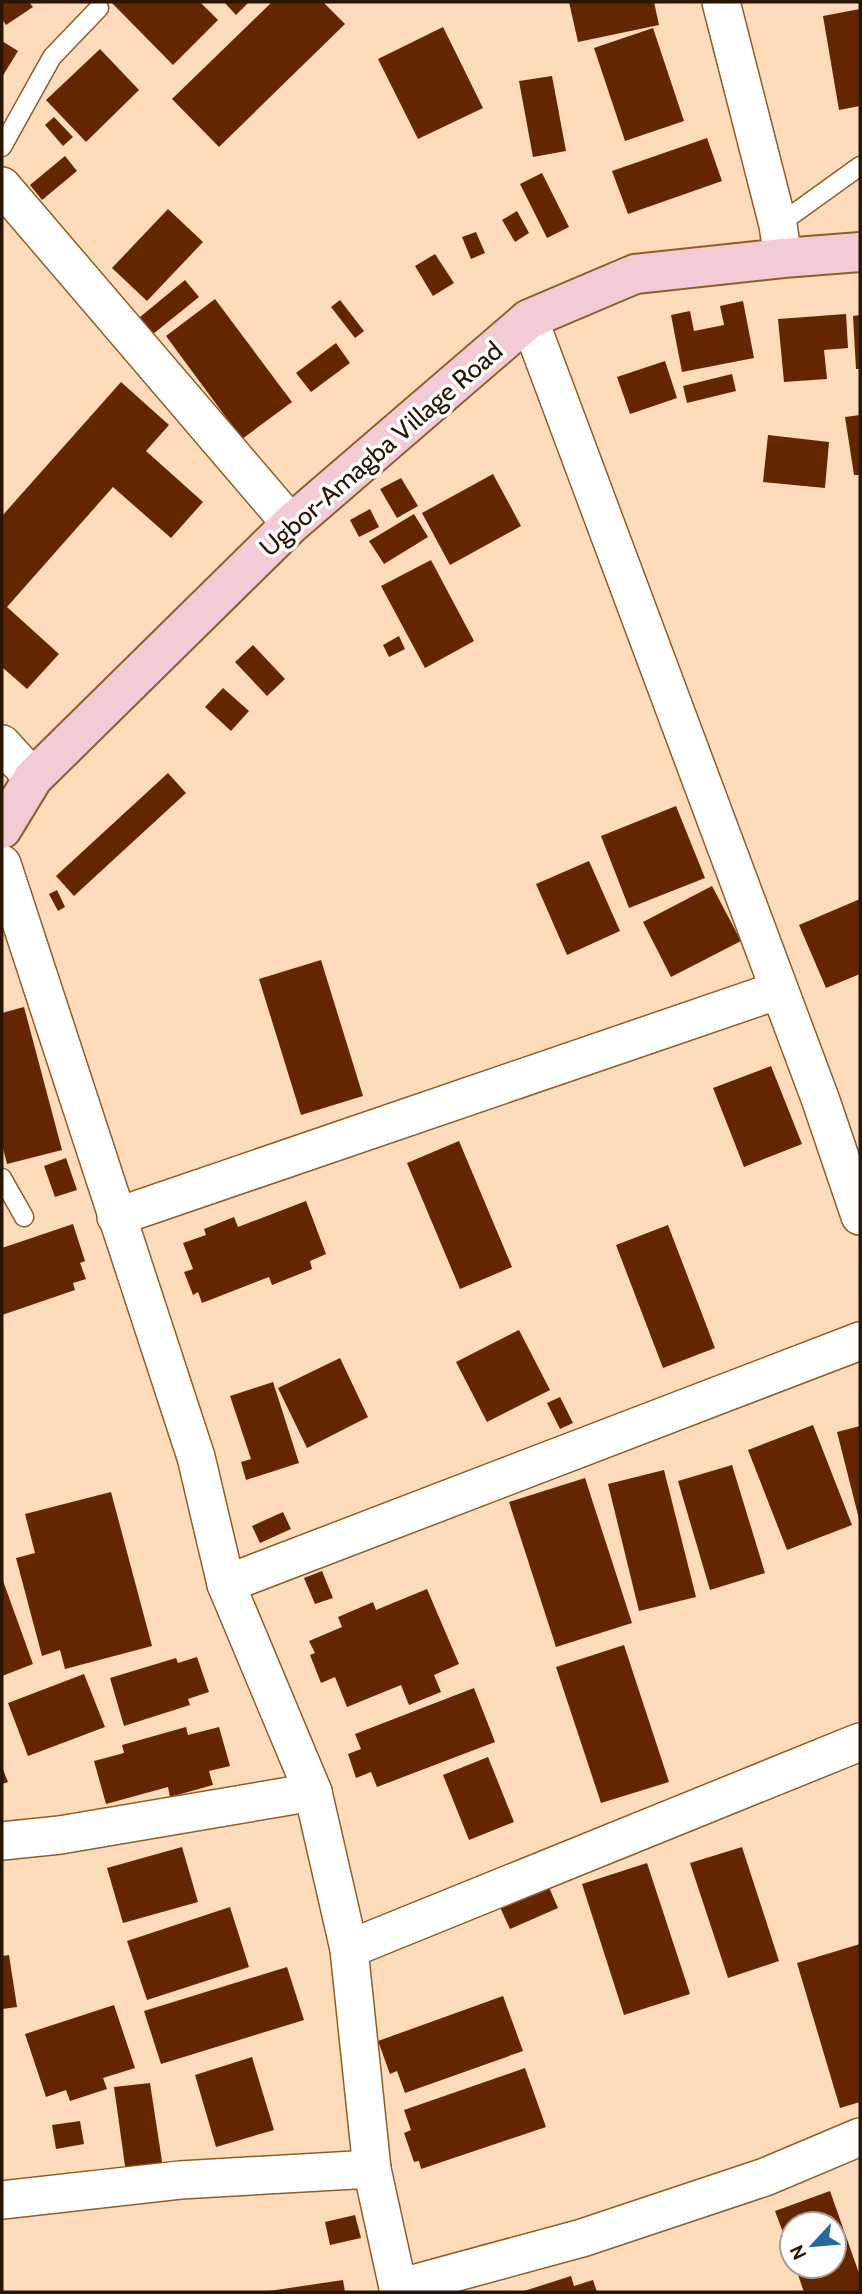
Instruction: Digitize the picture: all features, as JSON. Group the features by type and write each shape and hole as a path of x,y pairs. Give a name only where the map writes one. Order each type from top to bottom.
{"street":[{"path":"722,2 780,241"},
{"path":"2,186 291,524"},
{"name":"Ugbor-Amagba Village Road","path":"2,828 33,778 291,524 529,318 635,274 780,241 860,252"},
{"path":"529,318 821,1101 860,1216"},
{"path":"2,744 33,778"},
{"path":"2,864 196,1457 226,1584 313,1792 349,1950 372,2169 398,2290 582,2238 765,2177 860,2137"},
{"path":"116,1217 779,990"},
{"path":"226,1584 860,1341"},
{"path":"349,1950 860,1742"},
{"path":"2,1841 60,1835 313,1792"},
{"path":"2,2200 180,2180 372,2169"}],"lane":[{"path":"2,147 52,57 99,8"},
{"path":"780,241 860,166"},
{"path":"2,1178 23,1217"}],"building":[{"path":"2,2 29,2 33,7 6,25 2,19"},
{"path":"111,2 200,2 218,20 173,65"},
{"path":"224,2 249,2 236,15"},
{"path":"272,2 323,2 345,24 219,147 172,99"},
{"path":"569,2 654,2 659,25 578,42"},
{"path":"860,9 860,106 839,110 823,16"},
{"path":"443,27 483,108 418,139 378,59"},
{"path":"653,28 684,121 625,141 594,48"},
{"path":"2,41 18,51 2,77"},
{"path":"100,49 139,90 86,142 46,100"},
{"path":"552,76 566,151 533,157 519,81"},
{"path":"54,117 73,137 63,146 45,125"},
{"path":"707,138 722,181 628,214 612,171"},
{"path":"65,156 77,171 42,200 30,185"},
{"path":"542,173 569,227 547,238 520,184"},
{"path":"168,209 203,242 147,301 112,268"},
{"path":"517,211 529,233 515,242 502,220"},
{"path":"476,232 485,253 471,259 462,237"},
{"path":"435,254 454,283 433,296 415,266"},
{"path":"185,280 199,297 153,334 140,317"},
{"path":"215,299 292,402 242,439 166,336"},
{"path":"340,300 364,331 355,338 331,307"},
{"path":"743,301 754,358 682,372 671,315 690,311 694,331 724,325 720,306"},
{"path":"846,314 848,348 824,350 827,379 784,382 778,319"},
{"path":"860,315 860,369 856,369 853,316"},
{"path":"336,343 350,363 311,392 296,373"},
{"path":"665,361 677,398 630,414 617,377"},
{"path":"732,374 736,391 687,403 683,386"},
{"path":"121,382 169,425 146,451 203,502 171,538 113,487 7,607 59,654 27,689 2,667 2,516"},
{"path":"860,415 860,475 854,475 845,417"},
{"path":"768,435 829,442 825,488 763,482"},
{"path":"493,474 521,526 450,565 422,513"},
{"path":"401,478 418,506 397,518 380,489"},
{"path":"370,509 379,527 359,537 350,520"},
{"path":"414,514 428,537 384,564 369,541"},
{"path":"431,560 474,641 425,668 381,586"},
{"path":"399,636 405,649 389,657 383,645"},
{"path":"253,645 285,679 267,696 235,662"},
{"path":"223,688 249,711 231,731 205,707"},
{"path":"168,773 186,793 74,896 56,876"},
{"path":"676,806 705,878 629,908 601,836"},
{"path":"589,861 620,931 567,955 536,884"},
{"path":"712,886 741,941 671,977 643,922"},
{"path":"57,890 65,907 58,911 49,894"},
{"path":"860,899 860,974 826,988 799,925"},
{"path":"321,960 363,1096 301,1115 259,979"},
{"path":"24,1007 62,1150 7,1164 2,1144 2,1013"},
{"path":"771,1066 802,1144 744,1167 713,1088"},
{"path":"459,1141 512,1267 460,1289 407,1163"},
{"path":"66,1158 77,1190 55,1197 44,1166"},
{"path":"306,1201 326,1254 310,1261 312,1269 272,1285 269,1277 202,1303 198,1292 193,1295 184,1272 193,1269 183,1243 206,1235 204,1229 234,1217 238,1227"},
{"path":"73,1224 85,1261 80,1263 86,1279 73,1283 75,1290 2,1315 2,1248"},
{"path":"668,1225 715,1348 663,1368 616,1245"},
{"path":"519,1330 550,1390 487,1422 456,1362"},
{"path":"340,1358 368,1417 307,1448 278,1388"},
{"path":"273,1382 299,1463 246,1480 241,1462 251,1459 230,1396"},
{"path":"560,1397 573,1423 560,1429 547,1403"},
{"path":"813,1425 852,1525 787,1550 748,1450"},
{"path":"860,1426 860,1519 859,1519 837,1432"},
{"path":"732,1465 765,1573 710,1590 678,1481"},
{"path":"664,1470 696,1597 639,1611 608,1484"},
{"path":"585,1478 632,1623 556,1647 509,1502"},
{"path":"111,1492 152,1646 65,1669 60,1650 42,1656 16,1558 35,1553 25,1514"},
{"path":"283,1512 291,1529 260,1543 252,1526"},
{"path":"322,1571 333,1598 315,1604 304,1578"},
{"path":"2,1578 33,1664 2,1676"},
{"path":"427,1589 459,1664 434,1675 441,1692 409,1705 401,1685 347,1707 335,1677 321,1683 310,1655 315,1653 309,1641 342,1627 338,1617 373,1602 376,1610"},
{"path":"624,1645 669,1782 601,1803 556,1667"},
{"path":"197,1657 209,1692 188,1699 190,1705 124,1726 110,1678 176,1658 178,1663"},
{"path":"84,1674 105,1727 28,1756 8,1703"},
{"path":"474,1688 495,1742 377,1787 371,1772 356,1778 348,1754 361,1749 355,1734"},
{"path":"186,1727 188,1735 219,1727 230,1766 209,1771 213,1785 170,1797 168,1787 106,1804 94,1761 124,1753 122,1745"},
{"path":"488,1757 514,1822 469,1840 443,1775"},
{"path":"2,1767 8,1782 2,1784"},
{"path":"182,1847 198,1902 123,1923 107,1868"},
{"path":"742,1847 779,1961 728,1978 690,1863"},
{"path":"647,1863 690,1994 624,2015 582,1884"},
{"path":"540,1867 558,1908 510,1929 491,1888"},
{"path":"230,1907 249,1967 147,2000 127,1941"},
{"path":"860,1944 860,2102 840,2108 797,1963"},
{"path":"9,1955 17,2007 2,2009 2,1956"},
{"path":"287,1967 304,2020 161,2064 144,2011"},
{"path":"503,1996 523,2051 405,2093 397,2071 390,2074 378,2041"},
{"path":"114,2005 135,2068 103,2078 107,2089 70,2101 66,2090 46,2097 25,2034"},
{"path":"252,2057 274,2130 216,2147 195,2075"},
{"path":"525,2068 546,2127 421,2169 419,2161 414,2162 404,2133 411,2130 404,2110"},
{"path":"150,2083 163,2168 126,2173 114,2087"},
{"path":"80,2121 84,2144 56,2149 52,2125"},
{"path":"830,2191 837,2210 778,2210 778,2219 775,2211"},
{"path":"355,2215 361,2238 330,2245 325,2222"},
{"path":"848,2242 860,2276 860,2292 804,2292 800,2280 848,2280"},
{"path":"571,2276 574,2286 593,2280 597,2292 521,2292"},
{"path":"343,2280 345,2292 269,2291"}]}
